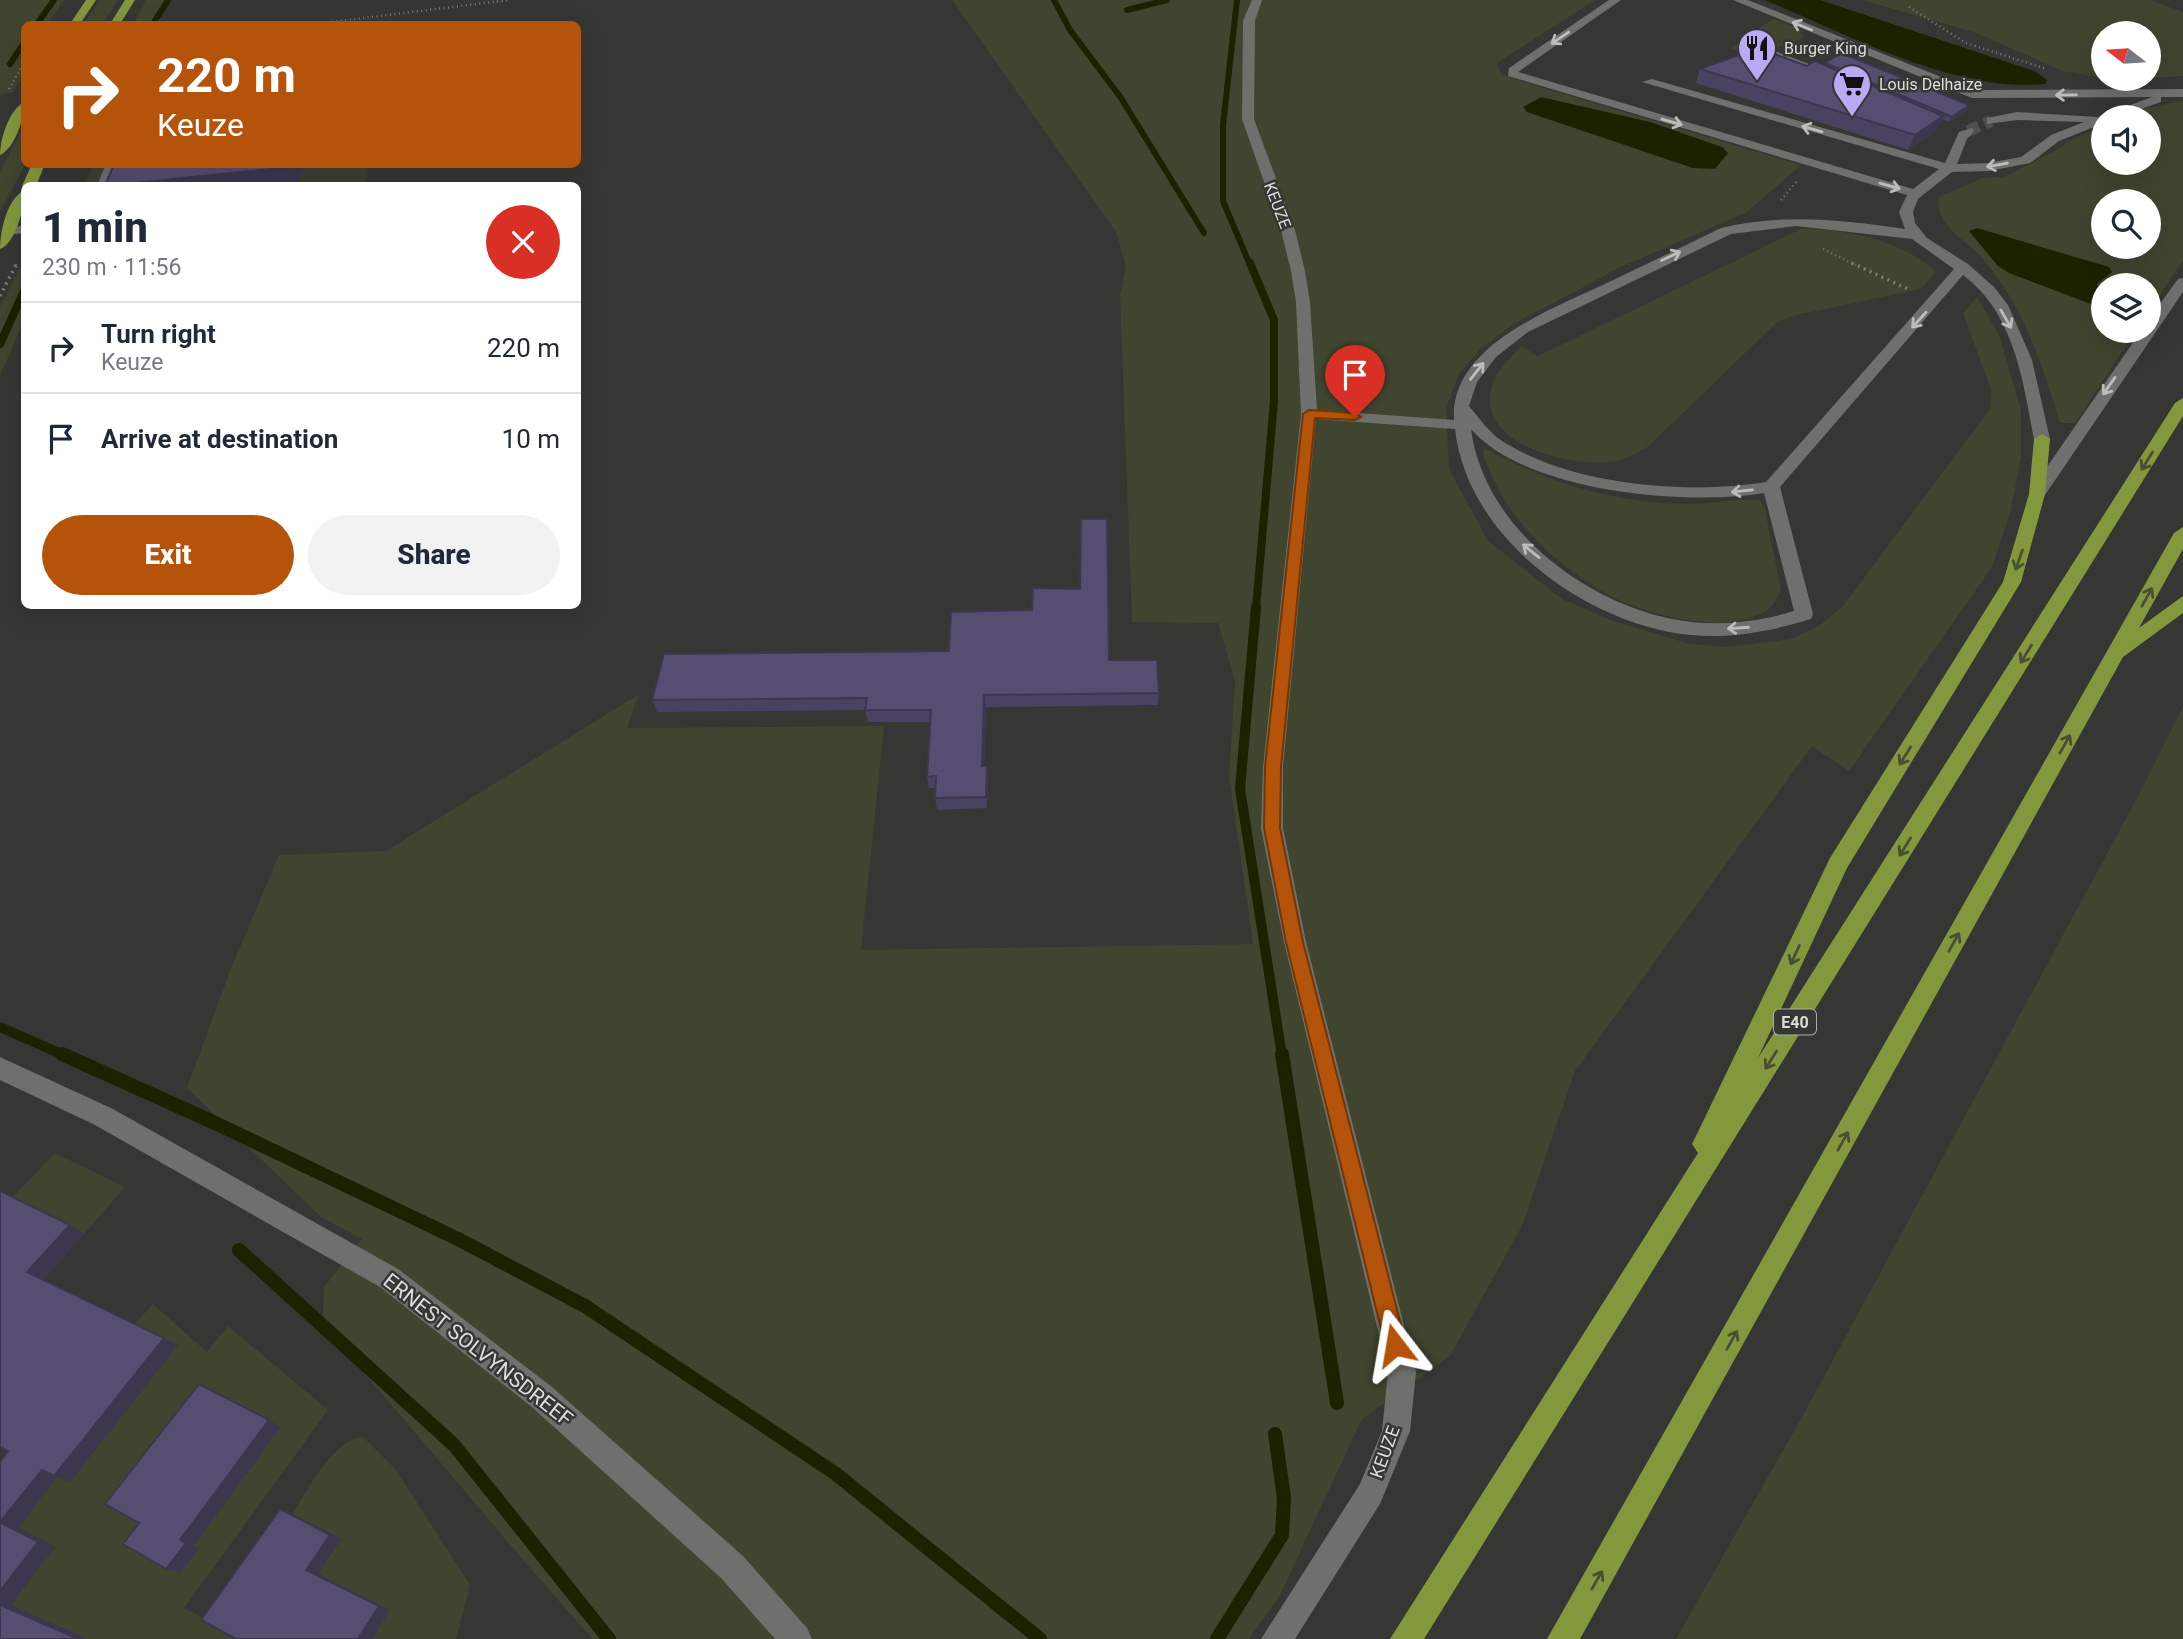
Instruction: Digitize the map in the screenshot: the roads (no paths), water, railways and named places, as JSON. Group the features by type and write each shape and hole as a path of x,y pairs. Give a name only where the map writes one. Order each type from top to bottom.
{"highway":[{"path":"77,21 91,0"},
{"path":"117,21 130,0"},
{"path":"0,150 21,112"},
{"path":"0,245 21,202"},
{"name":"E40","path":"1406,1639 2183,403"},
{"path":"1661,1235 1838,864 2012,582 2037,494 2042,439"},
{"path":"1563,1639 2183,533"},
{"path":"2114,656 2169,616 2183,602"}],"street":[{"name":"KEUZE","path":"1257,0 1249,21 1248,119 1288,230 1298,271 1303,302 1309,414 1273,767 1272,828 1294,942 1402,1372 1396,1431 1370,1494 1277,1639"},
{"path":"1616,0 1513,70 1513,74 1914,193"},
{"path":"1738,0 1953,88 1991,95 2179,93"},
{"path":"1775,54 1824,74"},
{"path":"1648,82 1949,168 1989,167 2025,160 2055,138 2091,123"},
{"path":"2143,105 2179,93"},
{"path":"1961,108 1991,95"},
{"path":"1991,121 2017,116 2091,118"},
{"path":"1915,235 1907,220 1907,206 1914,193 1949,168 1960,132"},
{"path":"1771,486 1804,614 1775,624 1741,629 1671,626 1624,612 1604,601 1574,583 1520,542 1498,515 1470,467 1461,406 1469,381 1491,354 1523,329 1726,231 1749,224 1781,221 1826,223 1915,235 1963,267 1990,291 2015,335 2032,385 2042,439"},
{"path":"8,231 21,229"},
{"path":"1461,406 1477,428 1497,446 1567,473 1668,493 1734,492 1771,486 1963,267"},
{"path":"2161,313 2183,282"},
{"path":"2037,494 2140,343"},
{"path":"1309,414 1462,425"},
{"name":"ERNEST SOLVYNSDREEF","path":"0,1068 104,1117 389,1278 542,1397 732,1567 796,1639"}],"waterway":[{"path":"39,21 54,0"},
{"path":"155,21 168,0"},
{"path":"1054,0 1070,30 1121,98 1204,233"},
{"path":"1127,10 1167,0"},
{"path":"1237,0 1223,125 1223,201 1250,265"},
{"path":"10,64 21,48"},
{"path":"1250,263 1274,320 1274,401 1256,608"},
{"path":"0,344 21,298"},
{"path":"1256,607 1240,789 1282,1056"},
{"path":"0,1027 66,1056"},
{"path":"62,1054 213,1122 458,1239 585,1306 836,1474 1040,1639"},
{"path":"1282,1054 1337,1403"},
{"path":"239,1250 454,1445 609,1639"},
{"path":"1217,1639 1282,1535 1284,1498 1275,1434"}],"tunnel":[{"path":"1968,131 1991,121"}],"place":[{"name":"Burger King","path":"1757,82"},
{"name":"Louis Delhaize","path":"1852,118"}]}
